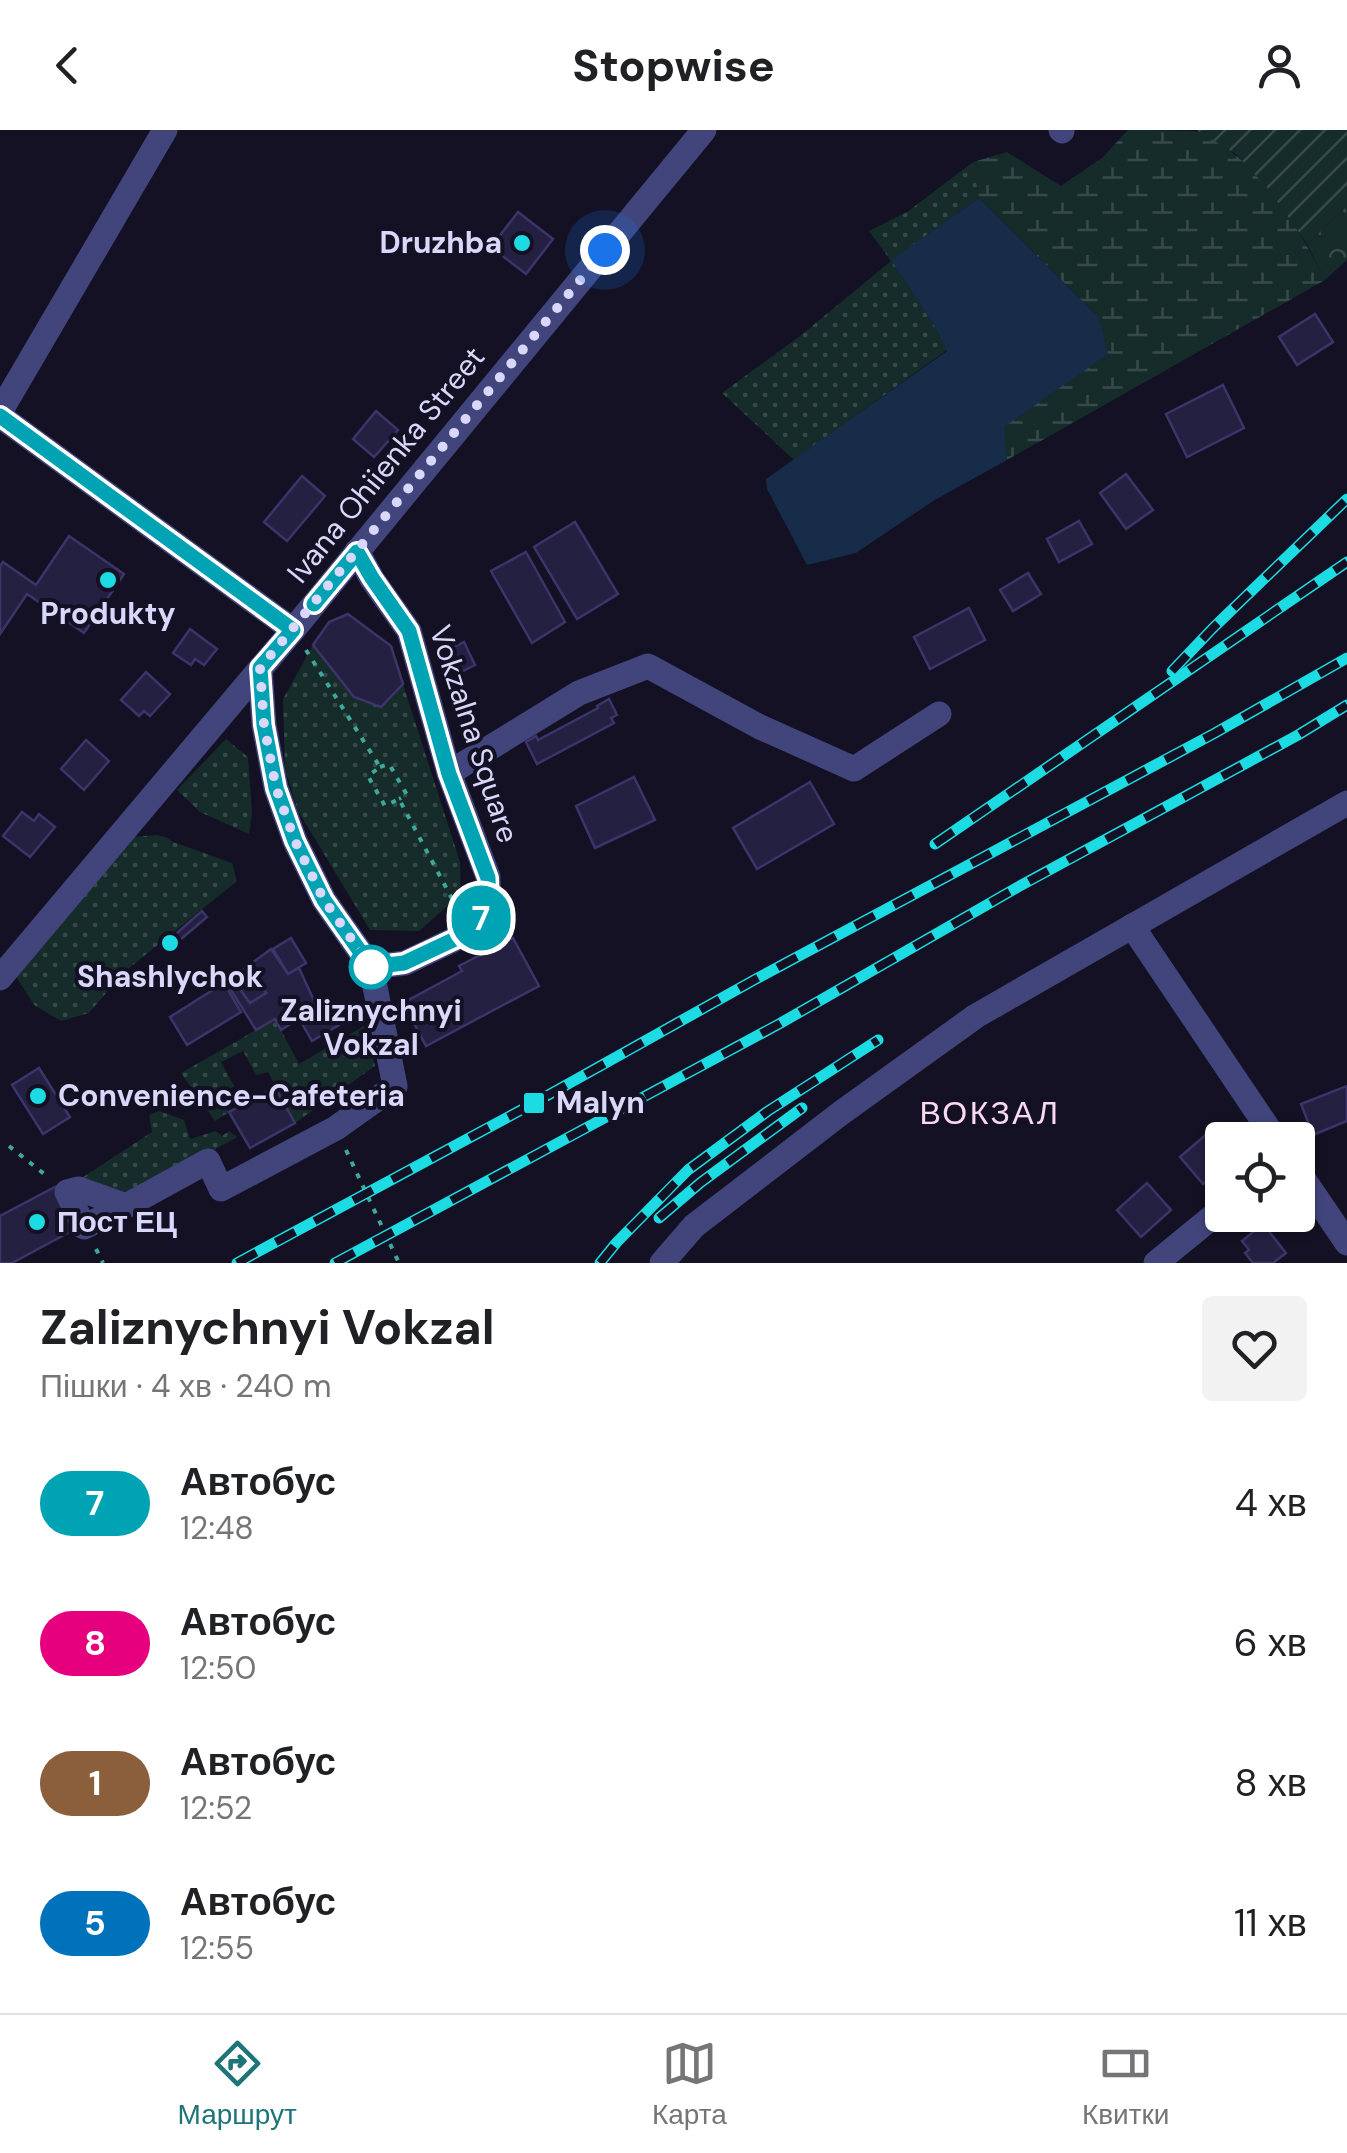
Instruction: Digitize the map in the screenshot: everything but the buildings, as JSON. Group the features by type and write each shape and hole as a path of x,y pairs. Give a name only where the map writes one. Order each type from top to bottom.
{"street":[{"path":"164,130 0,414 293,630"},
{"name":"Ivana Ohiienka Street","path":"0,978 293,630 704,130"},
{"name":"Vokzalna Square","path":"357,552 409,631 449,774 488,878 489,909 464,921"},
{"path":"449,774 579,693 648,666 760,727 854,768 940,714"},
{"path":"67,1192 78,1189 126,1206 208,1161 220,1189 336,1128 394,1086 371,967 324,900 295,841 276,788 264,725 260,668"},
{"path":"662,1263 694,1226 976,1016 1347,803"},
{"path":"371,967 404,963 464,921"},
{"path":"1132,926 1264,1122"},
{"path":"1315,1196 1347,1243"},
{"path":"1156,1263 1205,1223"}],"path":[{"path":"293,630 380,767"},
{"path":"302,660 308,652"},
{"path":"389,764 407,795 385,806 368,776 380,767 389,764"},
{"path":"399,799 464,921"},
{"path":"464,897 464,921"},
{"path":"336,1128 398,1263"},
{"path":"9,1146 67,1192"}],"green space":[{"path":"1128,130 1199,132 1240,159 1274,195 1325,280 1007,460 1003,427 1099,318 979,198 973,162 1007,152 1061,186 1103,157"},
{"path":"1196,130 1347,130 1347,206 1307,244 1270,191 1236,154"},
{"path":"973,162 979,198 892,260 947,350 794,460 722,393 800,336 891,261 869,231 907,212"},
{"path":"1347,206 1347,260 1325,280 1307,244"},
{"path":"313,645 354,697 381,707 403,684 460,862 461,894 419,931 370,930 298,811 285,768 283,699"},
{"path":"226,739 248,757 252,813 249,834 200,812 177,790"},
{"path":"157,835 232,863 237,881 123,973 89,1013 61,1021 34,1005 14,973 131,837"},
{"path":"275,1019 299,1064 364,1026 375,1066 295,1123 268,1072 256,1075 243,1051 221,1062 234,1086 219,1096 229,1112 215,1121 181,1073"},
{"path":"159,1111 184,1120 190,1139 216,1131 222,1136 229,1131 237,1137 124,1201 77,1181 152,1132 149,1115"}],"water":[{"path":"979,198 1099,318 1108,354 1004,427 1007,460 933,501 856,553 807,565 767,489 766,479 947,351 891,260"}],"railway":[{"path":"1172,671 1347,499"},
{"path":"935,844 1347,562"},
{"path":"237,1263 1347,658"},
{"path":"335,1263 779,1024 1347,705"},
{"path":"600,1263 688,1170 768,1111 878,1040"},
{"path":"659,1218 802,1108"}],"bus line":[{"name":"7","path":"0,416 293,630 260,668 264,725 276,788 295,841 324,900 371,967 404,963 470,932 489,909 488,878 449,774 409,631 357,552 314,604"}],"place":[{"name":"Druzhba","path":"522,243"},
{"name":"Produkty","path":"108,580"},
{"name":"Shashlychok","path":"170,943"},
{"name":"Zaliznychnyi Vokzal","path":"371,967"},
{"name":"Convenience-Cafeteria","path":"38,1096"},
{"name":"Malyn","path":"534,1103"},
{"name":"Пост ЕЦ","path":"37,1222"}],"district":[{"name":"ВОКЗАЛ","path":"990,1113"}],"route":[{"path":"371,967 324,900 295,841 276,788 264,725 260,668 605,250"}]}
